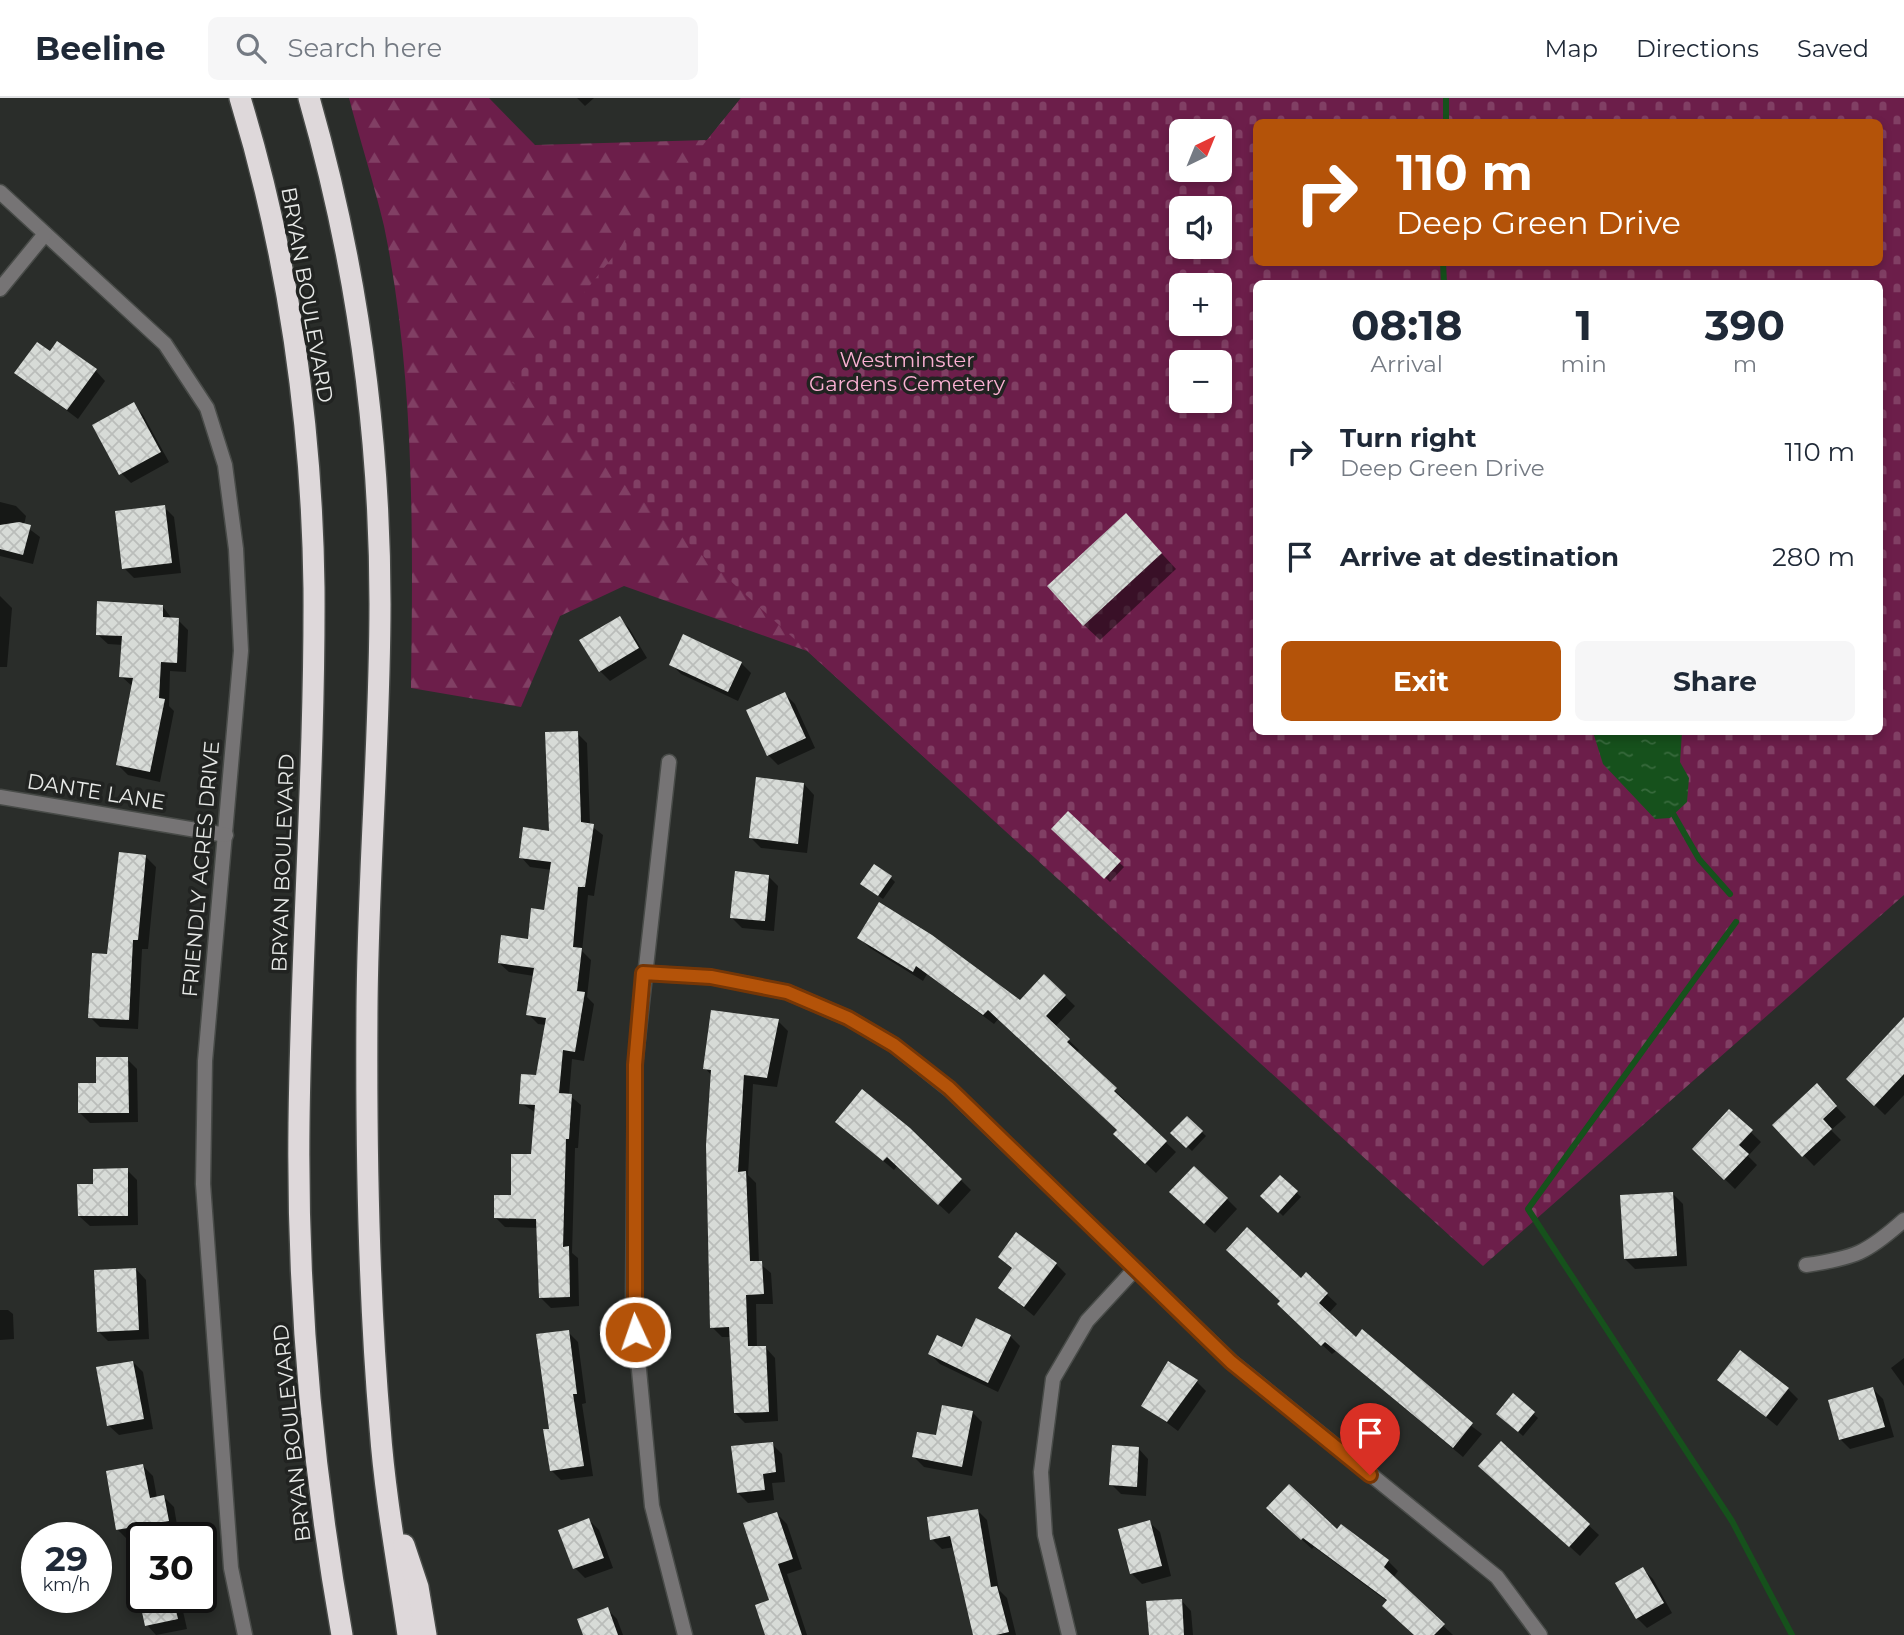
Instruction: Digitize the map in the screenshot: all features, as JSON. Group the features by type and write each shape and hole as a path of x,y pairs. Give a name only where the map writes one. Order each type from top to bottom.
{"highway":[{"name":"BRYAN BOULEVARD","path":"240,98 284,282 299,386 311,516 312,741 299,1128 302,1286 311,1403 342,1635"},
{"name":"BRYAN BOULEVARD","path":"309,98 338,214 354,294 369,405 378,508 380,688 367,1004 369,1244 380,1429 408,1635"},
{"path":"387,1494 418,1587 426,1635"}],"street":[{"name":"FRIENDLY ACRES DRIVE","path":"0,192 165,344 207,408 225,465 236,550 240,651 205,1061 203,1184 231,1569 245,1635"},
{"path":"0,289 46,234"},
{"path":"670,762 643,973 635,1065 633,1307 652,1506 685,1635"},
{"name":"DANTE LANE","path":"0,797 226,835"},
{"path":"643,973 711,977 787,992 848,1018 894,1045 949,1088 1231,1362 1497,1577 1540,1635"},
{"path":"1806,1265 1846,1260 1875,1247 1904,1220"},
{"path":"1069,1635 1045,1535 1041,1472 1053,1379 1087,1321 1134,1270"}],"green space":[{"path":"349,98 489,98 535,145 707,140 741,98 1192,119 1169,119 1169,182 1232,182 1232,121 1253,122 1253,266 1256,266 1256,280 1253,280 1253,425 937,769 807,651 624,586 560,616 521,707 411,688 412,515 407,398 402,340 384,226"},
{"name":"Westminster Gardens Cemetery","path":"741,98 1904,98 1904,895 1483,1266 512,382"}],"water":[{"path":"1594,735 1682,735 1680,762 1689,778 1687,802 1670,818 1655,819 1603,764"}],"building":[{"path":"57,341 97,369 67,410 14,373 37,342 50,351"},
{"path":"134,402 161,452 119,475 92,425"},
{"path":"165,505 172,563 122,569 115,511"},
{"path":"1126,513 1162,553 1083,626 1047,586"},
{"path":"19,522 31,525 23,555 0,549 0,525"},
{"path":"97,601 163,605 163,617 179,618 177,663 161,662 159,698 165,699 150,772 116,765 133,678 119,677 122,636 96,635"},
{"path":"620,616 639,648 599,672 579,640"},
{"path":"683,634 742,662 728,692 669,665"},
{"path":"785,692 806,738 767,756 746,710"},
{"path":"578,731 581,822 594,824 585,887 578,887 573,947 582,948 577,991 585,992 575,1052 563,1050 559,1093 572,1094 569,1139 566,1139 563,1247 569,1246 570,1297 539,1298 536,1219 494,1218 494,1195 511,1195 511,1154 531,1154 535,1105 519,1104 521,1074 536,1075 546,1018 526,1015 534,968 498,963 501,935 528,939 531,908 544,910 551,862 519,858 523,827 549,831 545,732"},
{"path":"756,777 804,783 798,844 749,838"},
{"path":"1068,811 1121,861 1104,879 1051,829"},
{"path":"119,852 146,855 138,940 133,940 129,1020 88,1018 92,953 107,954"},
{"path":"874,864 892,876 878,896 860,884"},
{"path":"735,871 769,875 765,921 730,918"},
{"path":"879,902 932,935 1020,1000 1044,974 1066,995 1046,1016 1070,1039 1067,1042 1117,1088 1114,1091 1167,1141 1145,1164 1113,1134 1117,1130 988,1010 983,1015 916,966 913,972 857,938"},
{"path":"711,1010 779,1019 767,1078 744,1075 738,1172 746,1171 750,1261 762,1261 764,1294 746,1295 748,1346 766,1346 769,1412 734,1413 729,1327 710,1328 706,1145 711,1070 703,1069"},
{"path":"1904,1017 1904,1074 1874,1106 1846,1079"},
{"path":"96,1057 128,1057 129,1113 78,1113 78,1083 96,1083"},
{"path":"1817,1083 1837,1106 1823,1119 1832,1129 1802,1157 1772,1125"},
{"path":"862,1089 910,1128 962,1179 938,1205 887,1157 883,1161 835,1122"},
{"path":"1729,1109 1753,1130 1739,1145 1749,1154 1724,1180 1692,1149"},
{"path":"1187,1116 1203,1131 1186,1148 1170,1133"},
{"path":"1194,1166 1228,1198 1204,1224 1169,1192"},
{"path":"128,1168 128,1216 78,1216 77,1184 93,1184 93,1169"},
{"path":"1280,1175 1298,1191 1278,1213 1260,1196"},
{"path":"1673,1192 1677,1256 1624,1259 1620,1195"},
{"path":"1247,1227 1301,1278 1306,1272 1328,1293 1319,1303 1356,1337 1362,1329 1473,1423 1453,1448 1325,1342 1321,1346 1277,1304 1280,1301 1226,1250"},
{"path":"1016,1232 1057,1263 1024,1307 998,1288 1012,1268 998,1257"},
{"path":"136,1268 139,1330 97,1332 94,1270"},
{"path":"976,1318 1011,1335 988,1383 928,1354 937,1335 962,1347"},
{"path":"569,1330 577,1394 573,1394 584,1466 550,1471 543,1429 549,1429 536,1334"},
{"path":"1740,1350 1789,1388 1766,1417 1717,1380"},
{"path":"133,1361 144,1419 107,1426 96,1367"},
{"path":"1168,1361 1198,1380 1167,1422 1141,1406"},
{"path":"1873,1387 1885,1427 1839,1440 1828,1400"},
{"path":"1513,1393 1535,1412 1518,1432 1496,1414"},
{"path":"942,1405 973,1411 962,1467 912,1457 917,1432 936,1435"},
{"path":"1501,1441 1590,1524 1569,1547 1478,1466"},
{"path":"773,1442 776,1472 763,1474 765,1490 737,1493 731,1446"},
{"path":"1112,1445 1139,1447 1137,1487 1109,1485"},
{"path":"143,1464 150,1498 164,1495 169,1521 126,1522 126,1528 116,1530 106,1471"},
{"path":"1289,1484 1337,1529 1341,1524 1389,1560 1384,1567 1445,1624 1434,1635 1414,1635 1382,1606 1387,1600 1303,1538 1301,1540 1266,1508"},
{"path":"978,1509 991,1587 997,1586 1009,1632 996,1635 973,1635 950,1536 930,1540 927,1517"},
{"path":"777,1512 793,1559 778,1564 802,1635 765,1635 755,1605 769,1600 743,1523"},
{"path":"589,1518 604,1558 573,1569 558,1530"},
{"path":"1150,1520 1162,1566 1130,1574 1118,1529"},
{"path":"1643,1567 1664,1603 1636,1619 1615,1583"},
{"path":"1182,1599 1184,1635 1149,1635 1146,1601"},
{"path":"608,1607 618,1635 583,1635 577,1619"},
{"path":"142,1613 177,1613 178,1619 145,1626"}],"waterway":[{"path":"1446,98 1446,119"},
{"path":"1443,266 1444,280"},
{"path":"1671,810 1699,859 1730,894"},
{"path":"1736,922 1528,1209 1732,1521 1792,1635"}],"route":[{"path":"635,1332 635,1065 643,973 711,977 787,992 848,1018 894,1045 949,1088 1231,1362 1370,1475"}]}
